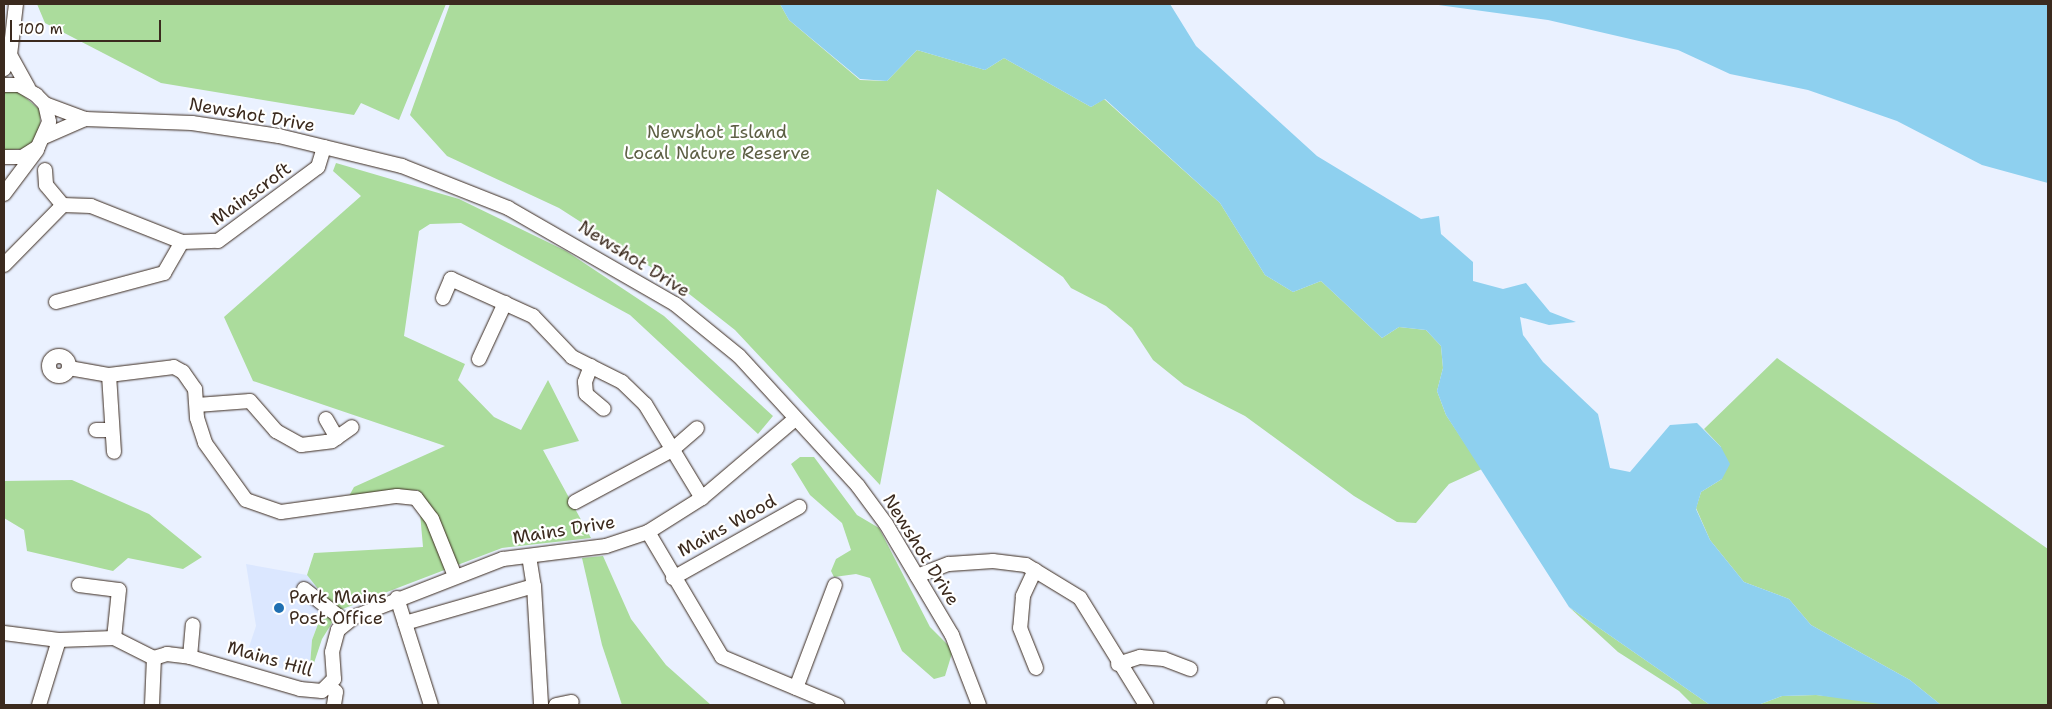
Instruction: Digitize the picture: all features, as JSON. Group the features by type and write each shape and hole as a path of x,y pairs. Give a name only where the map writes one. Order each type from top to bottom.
{"street":[{"path":"4,69 10,56 16,4"},
{"path":"4,194 42,142 49,116 45,104 28,88 10,56"},
{"path":"4,85 28,88"},
{"name":"Newshot Drive","path":"45,104 86,119 224,126 402,166 453,184 571,241 675,304 739,356 794,420 858,486 917,576 952,635 980,705"},
{"name":"Newshot Drive","path":"4,157 22,157 42,142 86,119"},
{"name":"Mainscroft","path":"62,205 91,206 182,242 218,241 318,168 324,147"},
{"path":"4,265 62,205 46,185 45,170"},
{"path":"56,302 164,273 182,242"},
{"path":"443,298 451,279 505,303 532,316 572,356 622,382 645,404 702,498"},
{"path":"480,358 505,303"},
{"path":"591,366 585,382 586,394 604,409"},
{"path":"69,368 109,374 174,368 191,380 205,443 246,500 281,512 398,496 416,498 432,519 455,576"},
{"path":"109,374 114,452"},
{"path":"197,405 250,401 289,440 312,446 337,438 352,427"},
{"path":"326,419 337,438"},
{"name":"Mains Drive","path":"346,622 397,598 503,559 606,546 648,532 702,498 794,420"},
{"path":"575,502 672,450 697,428"},
{"path":"96,430 112,430"},
{"name":"Mains Wood","path":"673,578 800,507"},
{"name":"Mains Wood","path":"648,532 673,578 722,657 836,705"},
{"path":"529,556 534,586 541,705"},
{"path":"917,576 949,564 993,561 1035,570 1080,598 1118,664 1146,705"},
{"path":"1035,570 1023,596 1020,628 1036,668"},
{"path":"79,585 118,590 114,638"},
{"path":"796,688 835,585"},
{"path":"405,623 534,586"},
{"path":"304,589 346,622 333,642 332,683 336,692 334,705"},
{"path":"397,598 431,705"},
{"path":"190,657 193,625"},
{"path":"4,633 59,640 114,638 154,658 152,705"},
{"path":"39,705 59,640"},
{"name":"Mains Hill","path":"154,658 167,654 190,657 314,692 332,683"},
{"path":"1118,664 1140,657 1164,659 1190,669"},
{"path":"556,705 572,702"}],"shaded area":[{"path":"246,564 307,575 327,599 312,640 309,678 246,656 256,626"}],"green space":[{"path":"37,4 446,4 399,120 361,103 354,115 161,83 45,23"},
{"name":"Newshot Island Local Nature Reserve","path":"450,4 780,4 789,20 860,80 887,81 917,50 985,70 1004,58 1091,107 1104,99 1220,203 1265,275 1293,292 1321,281 1382,338 1399,327 1426,330 1441,346 1443,368 1437,391 1446,415 1482,469 1449,484 1416,523 1397,522 1354,496 1245,416 1184,385 1153,360 1132,328 1106,306 1071,288 1063,277 937,189 880,485 735,330 674,282 559,208 447,156 410,115"},
{"path":"4,92 19,92 40,110 40,129 30,145 21,149 4,150"},
{"path":"336,163 459,199 566,251 664,316 773,416 758,434 630,315 461,223 430,224 419,231 404,336 465,364 458,380 494,417 521,430 548,380 579,441 543,450 591,538 502,548 340,610 322,639 309,678 312,640 327,600 307,575 314,553 423,547 418,490 349,496 354,487 445,446 253,381 224,317 361,196 333,171"},
{"path":"1777,358 2048,549 2048,705 1941,705 1910,680 1811,625 1789,599 1744,582 1710,540 1696,508 1701,492 1722,479 1721,447 1704,429"},
{"path":"800,457 814,457 857,515 879,528 930,627 953,650 945,676 934,679 902,651 870,578 856,574 834,577 831,571 836,559 851,550 842,523 810,495 791,464"},
{"path":"72,480 149,514 202,557 183,569 128,558 113,571 27,551 24,530 4,518 4,481"},
{"path":"603,556 631,619 666,665 711,705 622,705 602,645 582,558"},
{"path":"1569,607 1710,705 1693,705 1679,691 1618,652"},
{"path":"1816,695 1878,701 1886,705 1758,705 1782,696"}],"water":[{"path":"780,4 1170,4 1196,46 1317,156 1421,219 1439,216 1441,234 1473,262 1473,281 1503,289 1526,283 1550,312 1576,322 1549,325 1520,317 1523,335 1543,362 1598,414 1610,468 1630,472 1670,425 1697,423 1721,447 1730,464 1722,479 1701,492 1696,509 1710,540 1744,582 1789,599 1811,625 1910,680 1941,705 1887,705 1816,695 1782,696 1758,705 1710,705 1569,607 1446,415 1437,391 1443,368 1441,346 1426,330 1399,327 1382,338 1321,281 1293,292 1265,275 1220,203 1105,99 1091,107 1004,58 985,70 917,50 887,81 860,79 789,20"},
{"path":"1431,4 2048,4 2048,183 1982,165 1897,121 1808,90 1730,74 1678,50 1548,20"}],"place":[{"name":"Park Mains Post Office","path":"279,608"}]}
